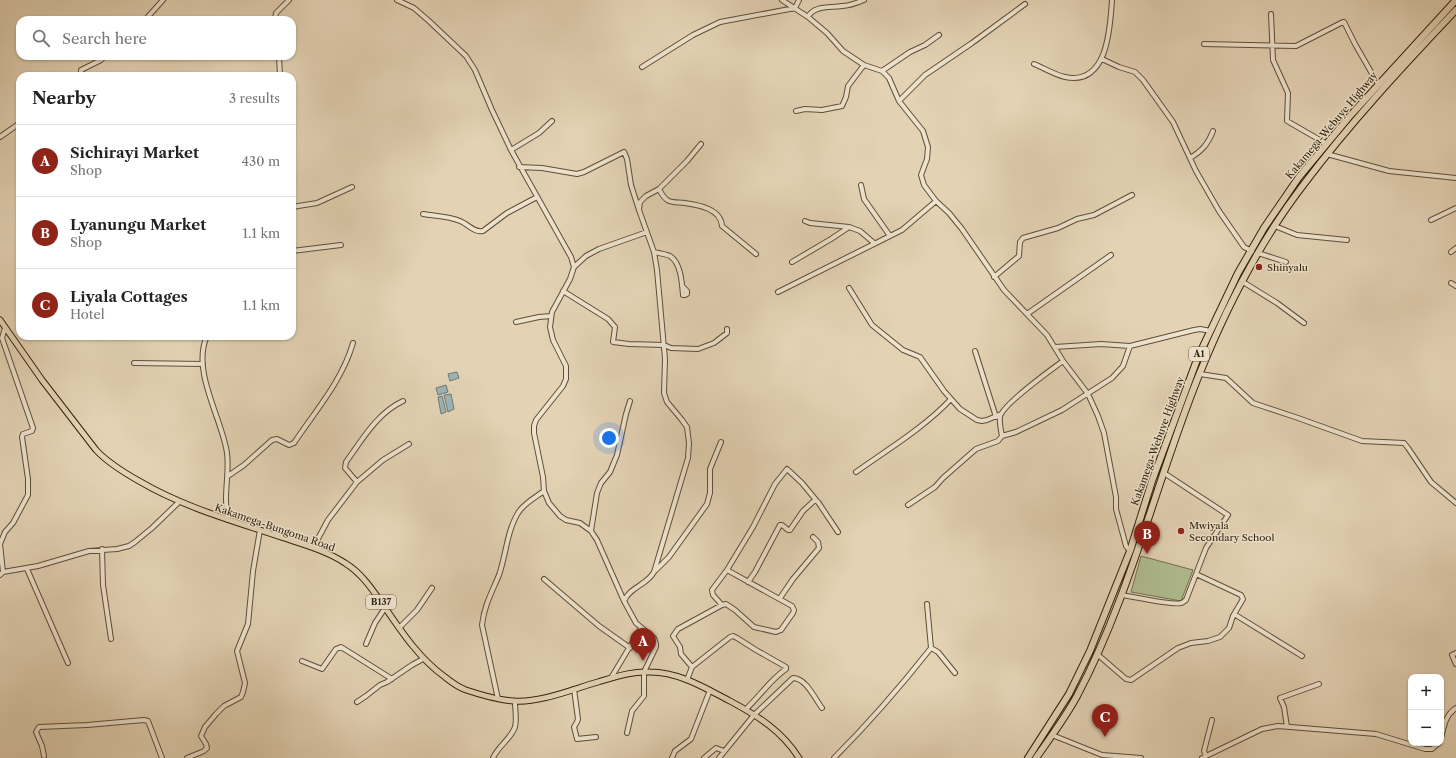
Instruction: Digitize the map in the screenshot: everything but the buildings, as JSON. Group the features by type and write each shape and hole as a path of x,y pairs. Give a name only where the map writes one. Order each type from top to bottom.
{"highway":[{"name":"Kakamega-Webuye Highway","path":"1028,758 1079,677 1130,551 1152,481 1198,357 1228,293 1264,228 1299,177 1378,84 1456,0"},
{"name":"Kakamega-Webuye Highway","path":"1036,758 1076,698 1097,654 1138,550 1200,374 1258,253 1302,185 1327,154 1456,10"},
{"path":"1252,251 1258,253"}],"main road":[{"name":"Kakamega-Bungoma Road","path":"0,320 42,380 103,458 128,475 179,502 313,548 336,558 354,570 362,578 423,659 441,675 462,689 515,702 545,698 630,673 662,673 688,680 710,690 764,720 783,736 799,758"}],"street":[{"path":"149,16 163,0"},
{"path":"276,16 276,13 289,0"},
{"path":"397,0 414,8 466,56 476,70 519,167 571,257 574,267"},
{"path":"782,0 808,17 827,33 843,51 864,64 882,71 889,78 899,101 926,137 928,153 922,170 921,179 927,190 962,229 1004,290 1047,335 1063,361 1088,394 1104,433 1116,497 1116,509 1126,546 1130,551"},
{"path":"642,67 692,35 720,22 795,8 800,0"},
{"path":"808,17 810,12 816,9 851,5 864,0"},
{"path":"1034,64 1064,77 1081,77 1091,72 1102,59 1110,29 1112,0"},
{"path":"899,101 925,75 1025,4"},
{"path":"1271,14 1273,60 1288,93 1287,121 1327,144"},
{"path":"1204,44 1296,46 1339,23 1344,22 1378,84"},
{"path":"882,71 939,35"},
{"path":"1102,59 1119,67 1135,72 1143,80 1173,122 1196,171 1219,211 1244,247 1252,251"},
{"path":"81,72 81,70 101,60"},
{"path":"279,60 280,72"},
{"path":"796,112 805,109 822,110 842,106 846,97 848,86 864,64"},
{"path":"511,150 539,133 552,121"},
{"path":"0,137 16,126"},
{"path":"1190,158 1205,148 1213,131"},
{"path":"640,210 640,202 646,196 659,189 687,161 701,144"},
{"path":"519,167 542,168 577,174 589,170 624,152 627,159 631,185 654,252 665,359 664,393 666,402 687,427 689,443 688,458 654,572 651,578 633,589 624,601"},
{"path":"1327,154 1389,171 1456,178"},
{"path":"861,185 864,199 890,236"},
{"path":"296,206 317,203 352,187"},
{"path":"659,189 664,198 670,201 702,206 713,211 722,219 722,226 756,254"},
{"path":"994,277 1019,256 1020,242 1023,238 1058,228 1077,219 1094,214 1132,195"},
{"path":"423,214 456,219 467,224 476,231 483,232 507,213 537,197"},
{"path":"778,292 907,227 936,201"},
{"path":"1431,220 1456,208"},
{"path":"805,221 810,223 849,227 860,231 874,243"},
{"path":"1275,226 1297,235 1347,240"},
{"path":"792,262 832,239 849,227"},
{"path":"627,733 632,711 644,696 644,672 656,644 654,638 636,623 624,601 597,540 591,531 580,523 566,520 560,516 549,503 544,491 534,426 542,411 563,386 566,379 566,366 552,336 550,327 554,307 570,279 574,267 586,256 599,249 647,232"},
{"path":"296,251 341,245"},
{"path":"1451,252 1456,248"},
{"path":"654,252 669,256 673,259 677,265 682,286"},
{"path":"1258,253 1286,262"},
{"path":"1027,314 1111,254"},
{"path":"1243,282 1277,303 1304,323"},
{"path":"1451,283 1456,286"},
{"path":"849,288 872,325 903,350 920,357 951,400 960,409 977,420 987,420 1001,414"},
{"path":"563,291 608,319 615,327 613,342 664,345 671,348 698,349 714,343 727,333 727,329"},
{"path":"516,322 551,316"},
{"path":"5,328 2,338 33,428 32,431 23,434 22,437 28,479 28,495 13,523 5,532 0,544 2,574 56,561 81,552 102,549 117,549 132,545 179,502"},
{"path":"1055,347 1101,344 1130,346 1194,330 1200,329 1211,331"},
{"path":"206,340 203,364 208,391 226,445 228,476 226,499 228,520"},
{"path":"228,476 244,465 272,440 277,439 289,445 294,443 333,388 345,364 353,343"},
{"path":"908,505 935,488 976,449 998,441 1002,436 1016,432 1062,410 1112,378 1120,370 1130,346"},
{"path":"975,351 996,417"},
{"path":"1002,436 1000,420 1001,414 1005,408 1040,377 1063,361"},
{"path":"134,363 203,364"},
{"path":"1200,374 1226,378 1253,403 1362,441 1404,443 1431,482 1456,503"},
{"path":"856,472 929,420 942,410 951,400"},
{"path":"357,482 345,468 346,462 378,419 403,401"},
{"path":"591,531 597,494 601,483 610,472 617,455 630,401"},
{"path":"654,572 669,557 707,504 710,493 710,469 721,442"},
{"path":"313,548 328,520 357,482 383,460 409,444"},
{"path":"722,605 714,597 712,592 753,527 775,484 787,469 802,483 816,500 838,532"},
{"path":"1121,594 1179,604 1186,600 1206,548 1228,515 1164,473"},
{"path":"498,699 482,625 483,614 498,575 514,522 519,511 544,491"},
{"path":"748,582 755,572 780,525 790,530 803,511 816,500"},
{"path":"187,758 204,751 206,744 201,736 205,727 224,706 241,696 243,692 245,683 237,652 248,624 252,577 260,530"},
{"path":"780,598 793,579 819,548 818,542 813,537"},
{"path":"102,549 104,585 111,639"},
{"path":"27,569 68,663"},
{"path":"692,667 681,654 680,647 673,636 678,629 726,604 754,627 778,632 781,630 794,610 792,606 780,598 727,570"},
{"path":"1097,654 1126,679 1131,680 1178,648 1191,643 1208,641 1220,637 1229,628 1234,614 1243,599 1241,595 1196,574"},
{"path":"544,579 599,626 630,648"},
{"path":"399,628 417,610 432,588"},
{"path":"834,758 866,726 931,648 927,604"},
{"path":"366,644 375,623 385,608"},
{"path":"1234,614 1302,656"},
{"path":"611,678 641,628"},
{"path":"688,680 692,667 733,636 785,665 786,669 769,683 757,699 746,709"},
{"path":"302,661 322,669 336,649 341,647 392,679"},
{"path":"931,648 938,652 956,673"},
{"path":"1456,654 1452,655 1456,664"},
{"path":"357,702 380,684 388,682 423,659"},
{"path":"719,758 754,715 793,678 799,679 806,685 822,708"},
{"path":"1287,727 1284,707 1280,698 1318,684"},
{"path":"574,689 578,719 574,726 577,739 596,737"},
{"path":"672,758 676,751 691,739 710,690"},
{"path":"493,758 515,728 515,702"},
{"path":"1444,728 1450,712 1456,708"},
{"path":"44,756 42,746 36,732 38,727 87,725 144,720 148,721 162,758"},
{"path":"1212,720 1204,751 1204,757 1270,727 1376,734 1408,744"},
{"path":"1052,735 1056,738 1102,755 1141,758"},
{"path":"1415,746 1425,749 1432,749 1436,746"},
{"path":"704,758 716,748 724,751"}],"green space":[{"path":"1141,556 1193,570 1181,601 1131,592"}],"water":[{"path":"457,372 459,378 450,381 448,374"},
{"path":"446,385 448,392 438,395 436,388"},
{"path":"451,394 454,409 448,412 444,395"},
{"path":"442,396 446,412 441,414 438,397"}],"place":[{"name":"Shinyalu","path":"1259,267"},
{"name":"Mwiyala Secondary School","path":"1181,531"},
{"name":"Lyanungu Market","path":"1147,554"},
{"name":"Sichirayi Market","path":"643,661"},
{"name":"Liyala Cottages","path":"1105,737"}]}
